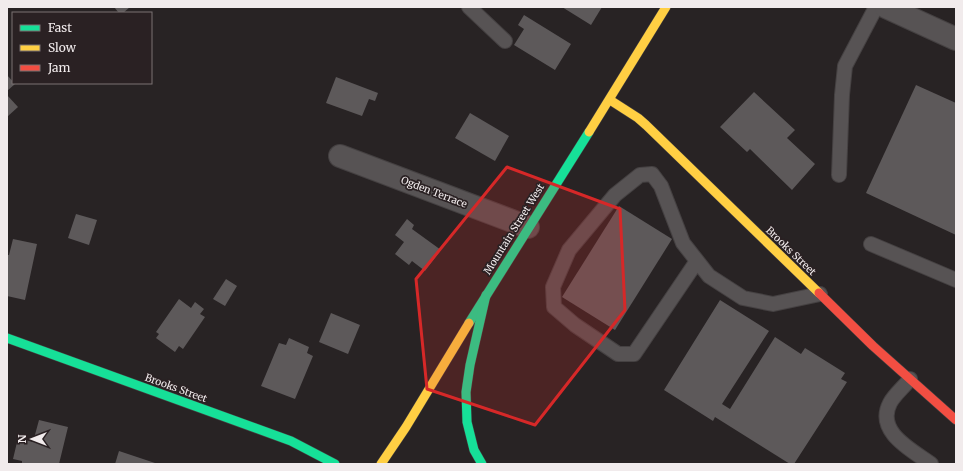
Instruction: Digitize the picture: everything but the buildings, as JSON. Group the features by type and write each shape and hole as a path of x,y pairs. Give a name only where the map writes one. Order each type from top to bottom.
{"main road":[{"name":"Mountain Street West","path":"381,464 406,427 528,227 610,100 666,7"},
{"name":"Brooks Street","path":"610,100 646,125 873,346 956,420"},
{"path":"482,464 474,450 467,422 466,392 470,365 486,295"},
{"name":"Brooks Street","path":"7,338 291,441 336,464"}],"street":[{"path":"886,7 956,39"},
{"name":"Ogden Terrace","path":"340,156 528,227"}],"lane":[{"path":"469,7 505,41"},
{"path":"839,175 842,95 845,66 876,7"},
{"path":"697,261 634,354 618,354 575,325 554,307 553,287 569,250 615,195 640,175 652,174 661,186 683,243 709,276 743,298 773,304 820,294"},
{"path":"871,244 956,280"},
{"path":"910,379 890,403 886,417 892,433 903,445 931,464"}],"highlighted area":[{"path":"507,167 620,209 625,310 535,425 427,389 416,279"}],"traffic: fast":[{"path":"469,323 589,132"},
{"path":"482,464 474,450 467,422 466,392 470,365 486,295"},
{"path":"7,338 291,441 335,464"}],"traffic: slow":[{"path":"589,132 666,7"},
{"path":"610,100 646,125 819,293"},
{"path":"381,464 406,427 469,323"}],"traffic: jam":[{"path":"819,293 873,346 956,420"}]}
